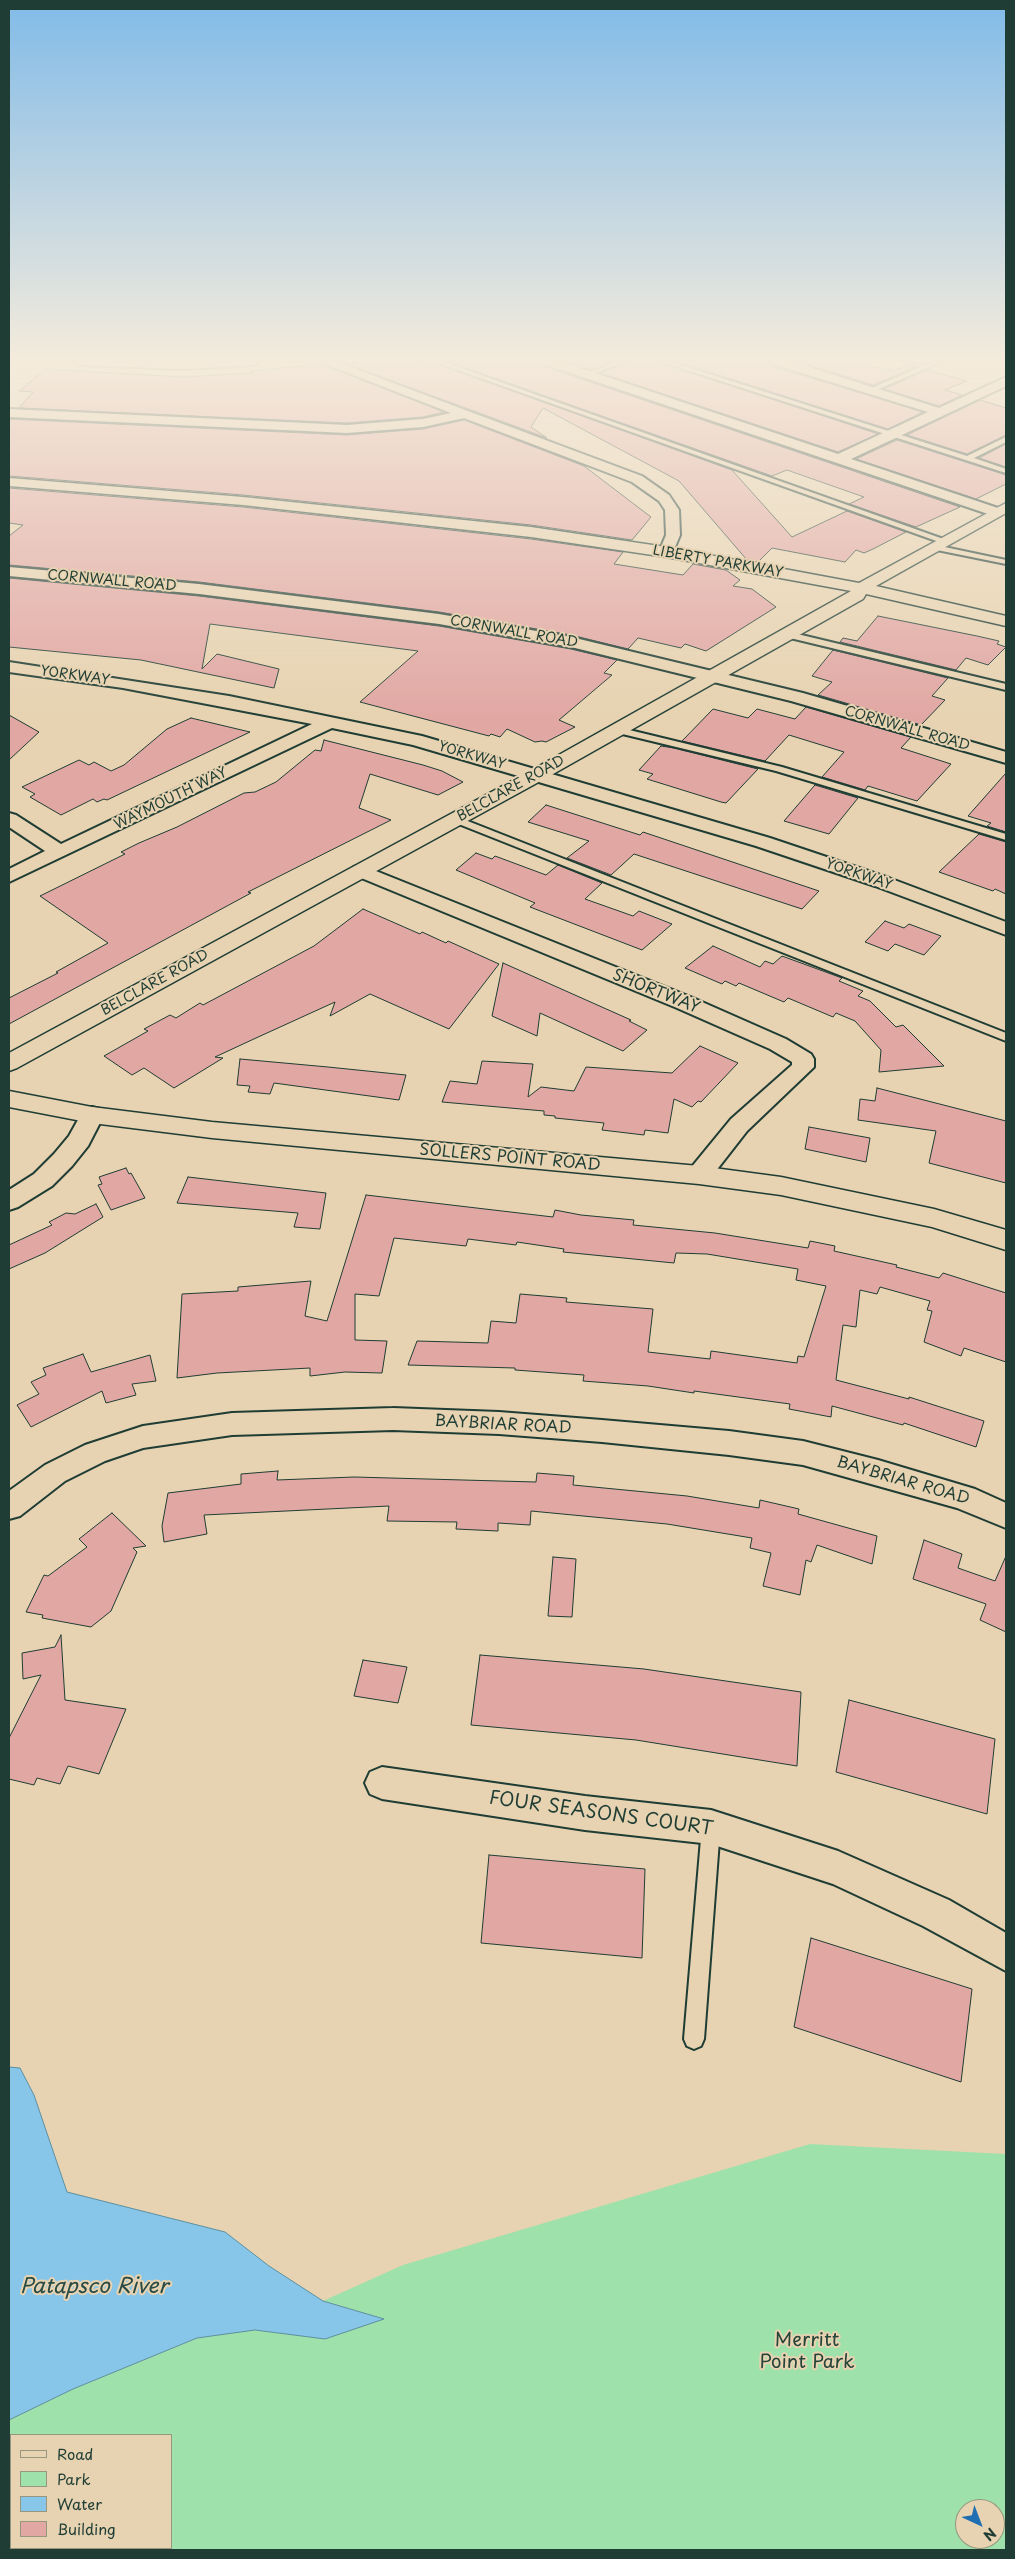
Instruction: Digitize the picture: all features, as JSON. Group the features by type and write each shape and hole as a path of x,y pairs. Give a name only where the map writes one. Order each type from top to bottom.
{"street":[{"path":"639,480 664,498 672,510 673,535 666,552"},
{"path":"901,480 1000,513"},
{"name":"LIBERTY PARKWAY","path":"9,482 373,514 531,532 666,552 861,588 1006,621"},
{"name":"BELCLARE ROAD","path":"9,1063 539,774 857,596 861,588 1000,513"},
{"name":"CORNWALL ROAD","path":"9,571 198,589 438,618 571,642 715,676 1006,758"},
{"name":"YORKWAY","path":"9,667 123,683 332,721 416,740 539,774 763,842 882,882 1006,929"},
{"name":"WAYMOUTH WAY","path":"9,876 332,721"},
{"path":"9,819 60,852"},
{"name":"SHORTWAY","path":"361,871 685,1004 787,1048 803,1059 803,1067 739,1125 699,1175"},
{"name":"SOLLERS POINT ROAD","path":"9,1099 26,1104 92,1115 335,1143 699,1175 782,1186 934,1218 1006,1240"},
{"path":"9,1201 43,1180 63,1160 79,1140 92,1115"},
{"name":"BAYBRIAR ROAD","path":"9,1507 55,1472 95,1452 144,1437 232,1424 393,1419 499,1423 602,1431 729,1443 804,1453 966,1498 1006,1516"},
{"name":"FOUR SEASONS COURT","path":"382,1782 585,1813 711,1827 838,1868 936,1913 1006,1953"}],"lane":[{"path":"765,480 940,544 1006,562"},
{"path":"789,635 1006,686"},
{"path":"617,730 779,769 1006,838"},
{"path":"455,820 1006,1036"},
{"path":"694,2039 711,1827"}],"green space":[{"name":"Merritt Point Park","path":"810,2144 1006,2154 1006,2550 9,2550 9,2420 73,2389 197,2338 255,2330 325,2339 383,2319 323,2301 403,2265"}],"water":[{"name":"Patapsco River","path":"9,2067 20,2068 34,2095 67,2192 225,2232 269,2266 323,2301 384,2319 325,2339 255,2330 197,2338 73,2389 9,2420"}],"building":[{"path":"63,480 603,480 651,517 632,540 531,525 243,495"},
{"path":"741,480 792,537 847,511 906,532 864,553 856,550 845,562 772,548 758,562 747,560 679,481"},
{"path":"817,480 881,480 960,507 916,527 849,504 864,497"},
{"path":"920,480 1006,480 1006,484 976,499"},
{"path":"9,488 243,507 531,539 623,552 614,564 683,575 693,564 726,570 740,580 733,586 752,589 776,607 706,651 685,644 681,648 638,638 628,649 571,635 439,612 199,582 9,565 9,536 23,525 9,523"},
{"path":"9,578 199,596 439,626 571,649 617,660 604,673 612,675 559,720 575,727 546,742 535,742 507,729 500,737 491,734 489,736 360,702 418,651 210,624 202,669 217,654 279,669 274,688 141,660 9,647"},
{"path":"878,616 999,641 997,644 1006,647 988,665 966,658 956,670 840,642 843,638 857,641"},
{"path":"833,650 948,678 932,696 945,700 921,725 818,695 832,682 812,676"},
{"path":"806,707 911,737 901,748 951,764 917,801 868,786 865,790 822,777 844,752 789,735 765,761 682,741 713,709 748,718 757,709 795,719"},
{"path":"9,715 39,732 9,760"},
{"path":"191,718 250,732 107,800 104,799 97,802 93,799 61,815 30,797 35,794 22,787 79,760 89,765 94,762 111,771 124,765 167,729"},
{"path":"324,740 423,765 442,771 463,782 438,795 370,774 359,808 391,820 248,892 251,893 9,1024 9,998 58,973 56,972 108,943 40,896 125,854 121,852 139,843 177,827 244,793 255,792 276,782 315,750 321,751"},
{"path":"661,746 758,769 726,803 721,802 647,779 653,774 639,770"},
{"path":"1006,773 1006,832 987,826 991,823 968,816"},
{"path":"815,785 858,798 829,834 784,821"},
{"path":"546,805 640,835 643,832 819,891 802,909 634,854 611,875 567,858 589,841 528,822"},
{"path":"979,834 1006,842 1006,894 939,872"},
{"path":"476,853 492,859 495,856 546,875 558,865 602,883 585,899 633,916 639,911 672,924 642,950 530,907 535,903 456,870"},
{"path":"363,909 420,934 422,932 446,943 448,941 499,964 449,1029 370,994 330,1016 335,1002 215,1057 223,1058 174,1088 144,1068 132,1075 104,1056 148,1031 144,1029 170,1015 176,1018 200,1003 203,1005 314,946"},
{"path":"885,921 904,928 909,924 941,936 924,955 895,944 888,951 865,942"},
{"path":"713,946 760,967 765,961 773,964 782,956 842,978 839,981 863,991 858,996 870,1001 896,1027 903,1025 944,1066 879,1072 881,1050 855,1021 836,1013 833,1017 788,998 784,1002 739,983 736,986 725,981 722,984 685,968"},
{"path":"503,963 631,1020 629,1021 647,1030 623,1051 540,1013 537,1036 492,1016"},
{"path":"700,1046 738,1063 701,1102 698,1101 692,1107 674,1099 668,1133 645,1130 644,1135 602,1130 604,1123 555,1118 555,1116 544,1115 544,1111 442,1102 450,1081 477,1084 482,1061 533,1064 528,1097 541,1087 574,1091 586,1067 672,1073"},
{"path":"240,1059 406,1075 399,1100 274,1083 270,1094 248,1092 250,1086 237,1085"},
{"path":"877,1088 1006,1121 1006,1183 929,1163 936,1131 858,1120 860,1099 875,1101"},
{"path":"809,1127 870,1138 866,1162 805,1149"},
{"path":"126,1168 129,1174 131,1173 145,1198 111,1210 98,1185 102,1184 99,1177"},
{"path":"188,1177 326,1193 320,1229 294,1227 298,1213 177,1203"},
{"path":"366,1195 553,1217 555,1210 581,1215 634,1220 633,1225 715,1233 808,1248 810,1241 835,1246 834,1251 897,1265 896,1267 939,1278 943,1273 1006,1293 1006,1362 964,1348 961,1356 924,1342 932,1311 927,1310 930,1301 880,1287 877,1294 860,1290 856,1327 843,1325 836,1380 909,1399 909,1397 984,1421 976,1447 904,1423 903,1425 832,1406 831,1417 789,1409 790,1404 694,1391 694,1393 648,1386 583,1381 584,1375 515,1370 515,1368 408,1365 417,1341 488,1343 491,1321 516,1323 520,1294 567,1298 566,1302 653,1309 648,1352 710,1359 711,1351 797,1363 798,1356 804,1357 826,1286 796,1280 798,1269 707,1254 676,1253 674,1263 563,1252 564,1249 517,1242 516,1245 468,1239 466,1246 394,1238 379,1296 355,1294 355,1340 387,1341 382,1373 345,1372 310,1376 310,1368 217,1373 177,1378 182,1294 238,1291 238,1287 311,1281 305,1316 327,1321"},
{"path":"96,1204 103,1217 45,1253 9,1269 9,1245 52,1225 49,1222 66,1213 75,1214"},
{"path":"83,1354 91,1372 150,1355 156,1381 132,1384 136,1395 106,1403 102,1391 31,1427 17,1405 39,1394 31,1382 46,1375 43,1368"},
{"path":"278,1471 277,1480 354,1477 536,1482 537,1473 574,1476 573,1485 687,1496 759,1508 760,1500 799,1509 798,1514 877,1536 872,1564 817,1545 811,1562 806,1560 800,1595 763,1586 771,1553 750,1548 752,1538 667,1524 531,1511 530,1525 498,1523 498,1531 456,1529 457,1522 387,1521 389,1506 204,1515 207,1534 164,1542 162,1526 168,1493 241,1484 241,1474"},
{"path":"112,1513 146,1546 133,1548 137,1552 111,1611 91,1627 42,1618 43,1615 26,1612 44,1575 48,1576 87,1547 79,1539"},
{"path":"924,1540 962,1554 958,1568 995,1581 1006,1556 1006,1632 980,1620 986,1604 913,1579"},
{"path":"553,1557 576,1559 572,1617 548,1616"},
{"path":"61,1635 65,1700 126,1709 99,1774 68,1766 60,1784 37,1778 34,1785 9,1779 9,1738 41,1675 23,1679 22,1653 55,1647"},
{"path":"480,1655 644,1669 801,1692 797,1766 636,1740 471,1725"},
{"path":"363,1660 407,1667 398,1703 354,1696"},
{"path":"849,1700 995,1739 987,1814 836,1772"},
{"path":"489,1855 645,1869 642,1958 481,1943"},
{"path":"811,1938 972,1989 961,2082 794,2027"}]}
